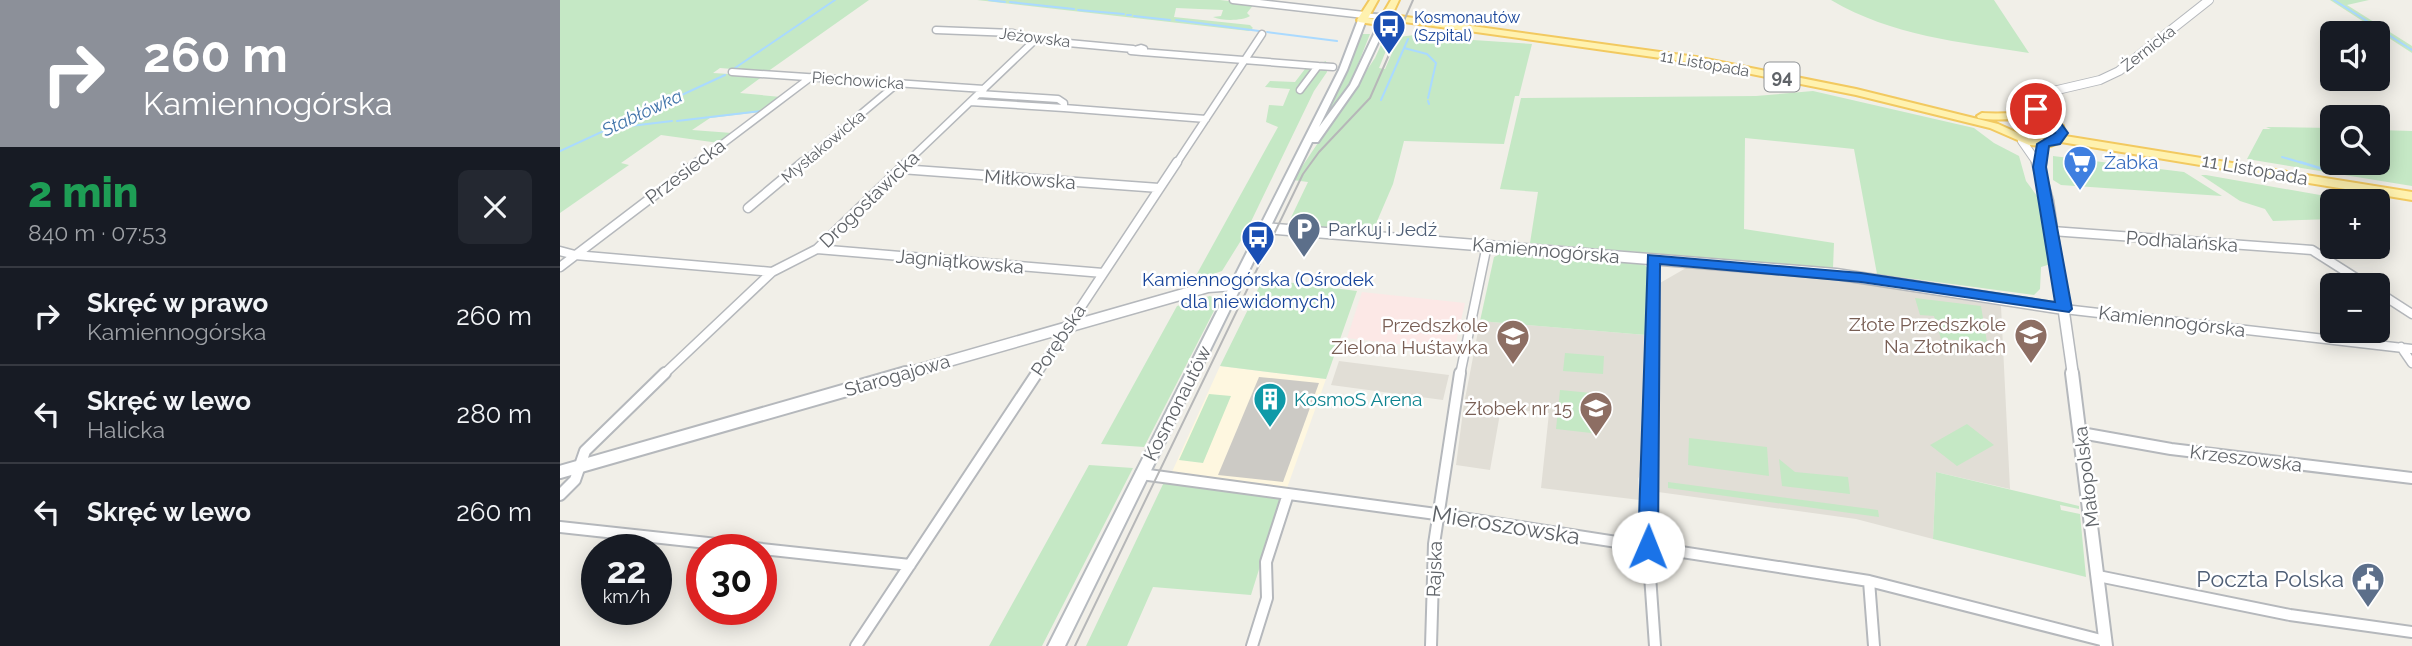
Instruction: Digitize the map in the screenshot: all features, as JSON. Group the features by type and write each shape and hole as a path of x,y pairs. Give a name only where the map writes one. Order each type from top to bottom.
{"main road":[{"name":"Kosmonautów","path":"1056,646 1299,160 1343,70 1363,18 1374,0"},
{"name":"Kosmonautów","path":"1299,160 1354,85 1395,0"},
{"name":"11 Listopada","path":"1363,18 1696,60 2000,123"},
{"name":"94","path":"2056,125 2040,117 2017,113 2000,123 2022,141 2043,144 2060,138"},
{"name":"11 Listopada","path":"2056,125 2073,132 2181,156"},
{"path":"2056,125 2062,133 2060,138"},
{"name":"11 Listopada","path":"2060,138 2412,196"}],"street":[{"path":"1233,0 1363,18"},
{"name":"Żernicka","path":"2017,113 2040,94 2113,74 2209,0"},
{"name":"Jeżowska","path":"936,30 1013,33 1035,40 1142,48 1142,52 1152,55 1333,67"},
{"name":"Porębska","path":"856,646 1262,34"},
{"name":"Drogosławicka","path":"560,495 575,480 585,452 601,434 772,272 817,249 1035,40"},
{"path":"1300,90 1318,66"},
{"name":"Piechowicka","path":"732,72 898,83 1058,99 1064,103 1064,108"},
{"name":"Przesiecka","path":"560,267 811,77"},
{"name":"Mysłakowicka","path":"748,208 898,83"},
{"path":"2031,99 2040,117"},
{"name":"Piechowicka","path":"970,102 1206,119"},
{"path":"2022,141 2040,167"},
{"path":"2040,167 2043,144"},
{"name":"Małopolska","path":"2040,167 2064,309 2106,643"},
{"name":"Miłkowska","path":"901,169 1159,188"},
{"name":"Kamiennogórska","path":"1264,228 1861,277 2064,309 2412,349"},
{"name":"Podhalańska","path":"2052,231 2312,250 2348,273"},
{"name":"Rajska","path":"1432,646 1436,514 1453,397 1487,245"},
{"name":"Jagniątkowska","path":"817,249 1103,273"},
{"path":"560,251 575,255 772,272"},
{"path":"1653,259 1648,547 1655,646"},
{"name":"Starogajowa","path":"560,471 1211,286 1236,285"},
{"path":"2390,300 2412,314"},
{"path":"2401,347 2412,363"},
{"name":"Krzeszowska","path":"2081,433 2171,449 2412,478"},
{"name":"Mieroszowska","path":"1142,474 1436,514 1869,581 2106,643"},
{"path":"1252,646 1267,598 1266,562 1289,494"},
{"path":"560,527 910,565"},
{"path":"2098,576 2235,605 2412,632"},
{"path":"1869,581 1874,646"}],"shaded area":[{"path":"1686,268 1852,282 2001,306 2010,489 1936,472 1933,539 1856,519 1658,492 1660,283"},
{"path":"1362,292 1465,303 1454,351 1347,338"},
{"name":"Żłobek nr 15","path":"1480,321 1646,335 1644,465 1638,479 1640,500 1541,488 1549,413 1501,408 1490,470 1456,465 1464,404"},
{"path":"1339,361 1449,375 1443,400 1331,385"},
{"path":"1220,366 1326,379 1287,488 1171,474"}],"green space":[{"path":"560,0 869,0 767,72 720,68 713,73 763,76 740,93 781,97 760,112 710,118 692,130 732,133 719,143 661,135 621,163 629,165 560,213"},
{"path":"977,0 1220,0 1254,4 1247,13 1250,16 1242,19 1213,17 1221,16 1223,10 1176,8 1174,17 1250,25 1253,28 1249,31"},
{"path":"1831,0 1994,0 2029,53 1902,30 1854,12"},
{"path":"2330,0 2369,0 2347,5 2372,21 2362,21"},
{"path":"1419,31 1458,39 1532,44 1519,96 1515,96 1504,144 1404,141 1393,184 1372,233 1287,226 1308,182 1293,180 1375,58 1385,36 1392,36 1379,68 1385,69 1399,37 1422,34"},
{"path":"2390,32 2412,46 2412,53 2390,39"},
{"path":"1359,34 1370,34 1351,82 1320,126 1344,79"},
{"path":"1326,61 1327,72 1314,91 1245,234 1222,271 1193,281 1278,127 1266,122 1269,105 1283,106 1290,89 1265,87 1270,81 1295,82 1305,69"},
{"path":"1813,91 1974,128 1994,143 2019,156 2026,181 2040,200 2051,264 2041,267 2040,289 2034,295 1877,274 1854,149 1745,138 1744,229 1834,243 1833,268 1530,243 1538,192 1500,189 1521,98 1756,96"},
{"path":"2266,127 2320,128 2320,171 2247,159 2263,129 2271,129"},
{"path":"2390,130 2412,131 2412,186 2345,175 2390,175"},
{"path":"2053,156 2184,172 2222,196 2061,185 2053,180"},
{"path":"2201,175 2320,195 2320,219 2273,221 2265,209 2240,201"},
{"path":"1502,253 1642,263 1648,268 1646,335 1480,321 1494,257"},
{"path":"1263,279 1357,291 1326,379 1220,366"},
{"path":"1210,296 1219,301 1144,447 1101,444 1177,306"},
{"path":"1915,298 1981,306 1987,342 1941,339 1934,316 1920,315"},
{"path":"1565,353 1604,356 1603,374 1563,371"},
{"path":"1560,390 1602,394 1600,434 1556,429"},
{"path":"1209,394 1231,396 1203,463 1179,460"},
{"path":"1967,424 1994,445 1957,466 1930,445"},
{"path":"1689,438 1767,447 1769,476 1688,465"},
{"path":"1779,459 1795,472 1848,477 1850,494 1782,486"},
{"path":"1089,465 1133,468 1042,646 989,646"},
{"path":"1936,472 2079,506 2079,509 2060,505 2061,510 2080,514 2086,577 1933,539"},
{"path":"1165,480 1281,499 1251,595 1153,587 1127,646 1086,646"},
{"path":"1668,482 1878,510 1879,517 1668,488"}],"building":[{"name":"KosmoS Arena","path":"1259,377 1319,383 1283,482 1218,475"}],"waterway":[{"name":"Stabłówka","path":"732,70 835,0"},
{"path":"989,0 1005,2"},
{"path":"2334,0 2412,50"},
{"path":"1010,2 1074,9"},
{"path":"1078,10 1124,14"},
{"path":"1134,16 1170,20"},
{"path":"1176,20 1259,31"},
{"path":"1267,32 1337,41"},
{"path":"1404,48 1408,39"},
{"path":"1381,100 1404,48"},
{"path":"1404,48 1427,54 1436,63 1428,98"},
{"name":"Stabłówka","path":"560,151 725,75"},
{"path":"677,121 761,111"},
{"path":"614,128 672,121"},
{"path":"2282,157 2306,164"},
{"path":"2300,162 2320,168"}],"tram line":[{"path":"1075,646 1303,174 1319,152 1370,98 1413,0"}],"place":[{"name":"Kosmonautów (Szpital)","path":"1389,56"},
{"name":"Żabka","path":"2080,192"},
{"name":"Parkuj i Jedź","path":"1304,259"},
{"name":"Kamiennogórska (Ośrodek dla niewidomych)","path":"1258,267"},
{"name":"Złote Przedszkole Na Złotnikach","path":"2031,365"},
{"name":"Przedszkole Zielona Huśtawka","path":"1513,366"},
{"name":"KosmoS Arena","path":"1270,429"},
{"name":"Żłobek nr 15","path":"1596,438"},
{"name":"Poczta Polska","path":"2368,609"}],"route":[{"path":"1648,547 1653,259 1861,277 2064,309 2048,201 2040,167 2043,144 2056,141 2062,133 2056,125 2040,117 2036,109"}]}
